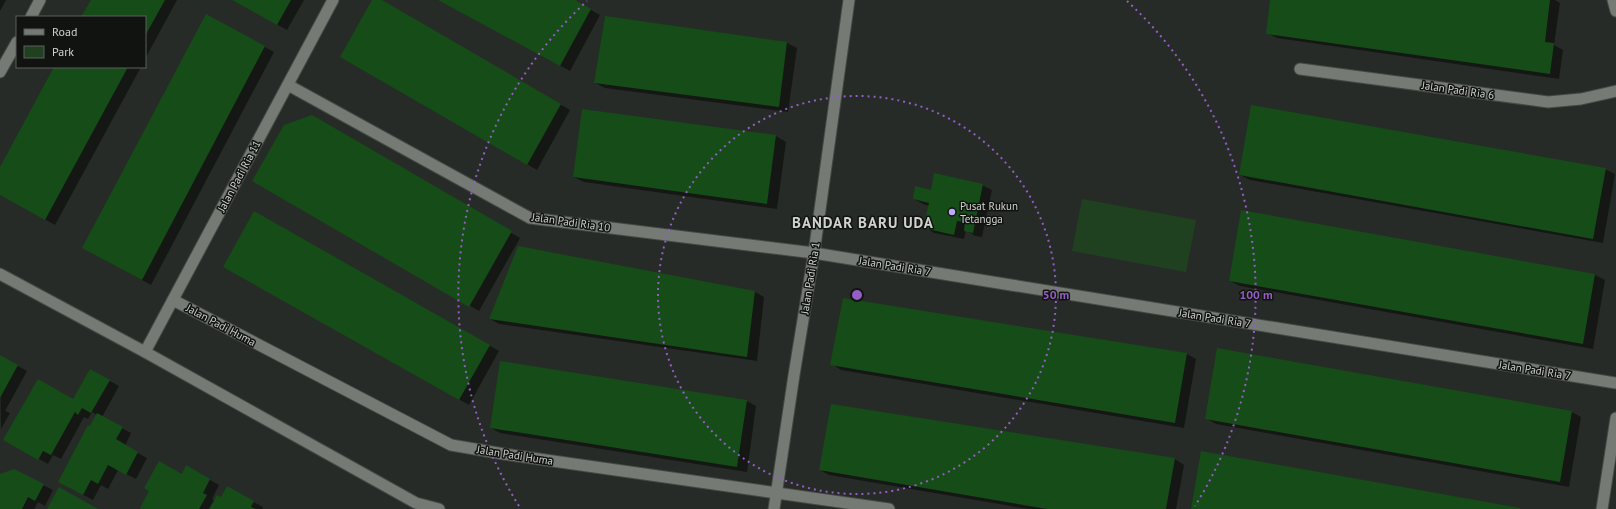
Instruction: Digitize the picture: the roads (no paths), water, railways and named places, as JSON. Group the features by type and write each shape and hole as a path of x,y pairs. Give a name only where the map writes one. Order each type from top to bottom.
{"street":[{"path":"32,16 40,0"},
{"name":"Jalan Padi Ria 11","path":"145,352 333,0"},
{"name":"Jalan Padi Ria 1","path":"774,509 814,253 849,0"},
{"path":"1613,0 1616,12"},
{"path":"0,72 16,44"},
{"name":"Jalan Padi Ria 6","path":"1300,69 1548,102 1581,99 1616,91"},
{"name":"Jalan Padi Ria 10","path":"288,85 530,218 814,253"},
{"name":"Jalan Padi Ria 7","path":"814,253 1616,384"},
{"path":"0,274 145,352 416,503 438,509"},
{"name":"Jalan Padi Huma","path":"173,300 451,445 504,454 889,509"},
{"path":"1602,509 1616,418"}],"place":[{"name":"Pusat Rukun Tetangga","path":"952,212"}],"district":[{"name":"BANDAR BARU UDA","path":"863,222"}]}
